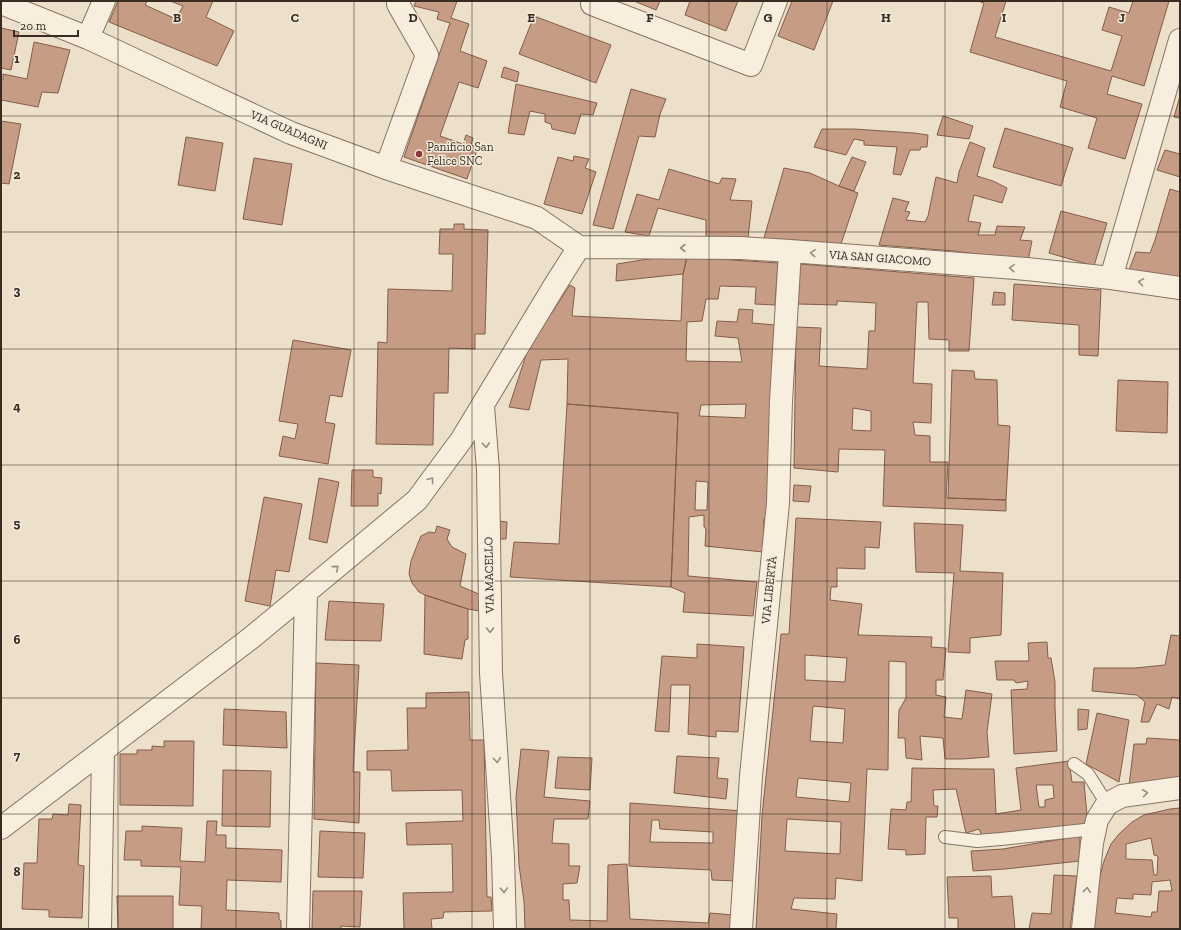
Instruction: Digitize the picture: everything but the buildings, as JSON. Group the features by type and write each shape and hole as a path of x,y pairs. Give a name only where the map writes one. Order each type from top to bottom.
{"street":[{"path":"88,38 104,1"},
{"path":"386,168 427,55 398,4 399,1"},
{"path":"593,1 592,4 752,65 776,1"},
{"name":"VIA GUADAGNI","path":"1,3 88,38 291,133 386,168 537,218 579,247"},
{"path":"1111,278 1180,40"},
{"path":"1,828 251,638 417,500 462,439 579,247"},
{"name":"VIA SAN GIACOMO","path":"579,247 741,248 790,251 1027,269 1111,278 1180,288"},
{"name":"VIA LIBERTÀ","path":"741,929 751,776 778,502 781,401 790,251"},
{"name":"VIA MACELLO","path":"483,406 488,470 491,674 503,857 505,929"},
{"path":"298,929 306,593"},
{"path":"100,929 103,750"},
{"path":"1083,929 1094,829 1097,820 1107,804 1122,796 1180,788"}],"lane":[{"path":"1074,764 1088,774 1107,804"},
{"path":"945,837 983,841 1094,829"}],"place":[{"name":"Panificio San Felice SNC","path":"419,154"}]}
